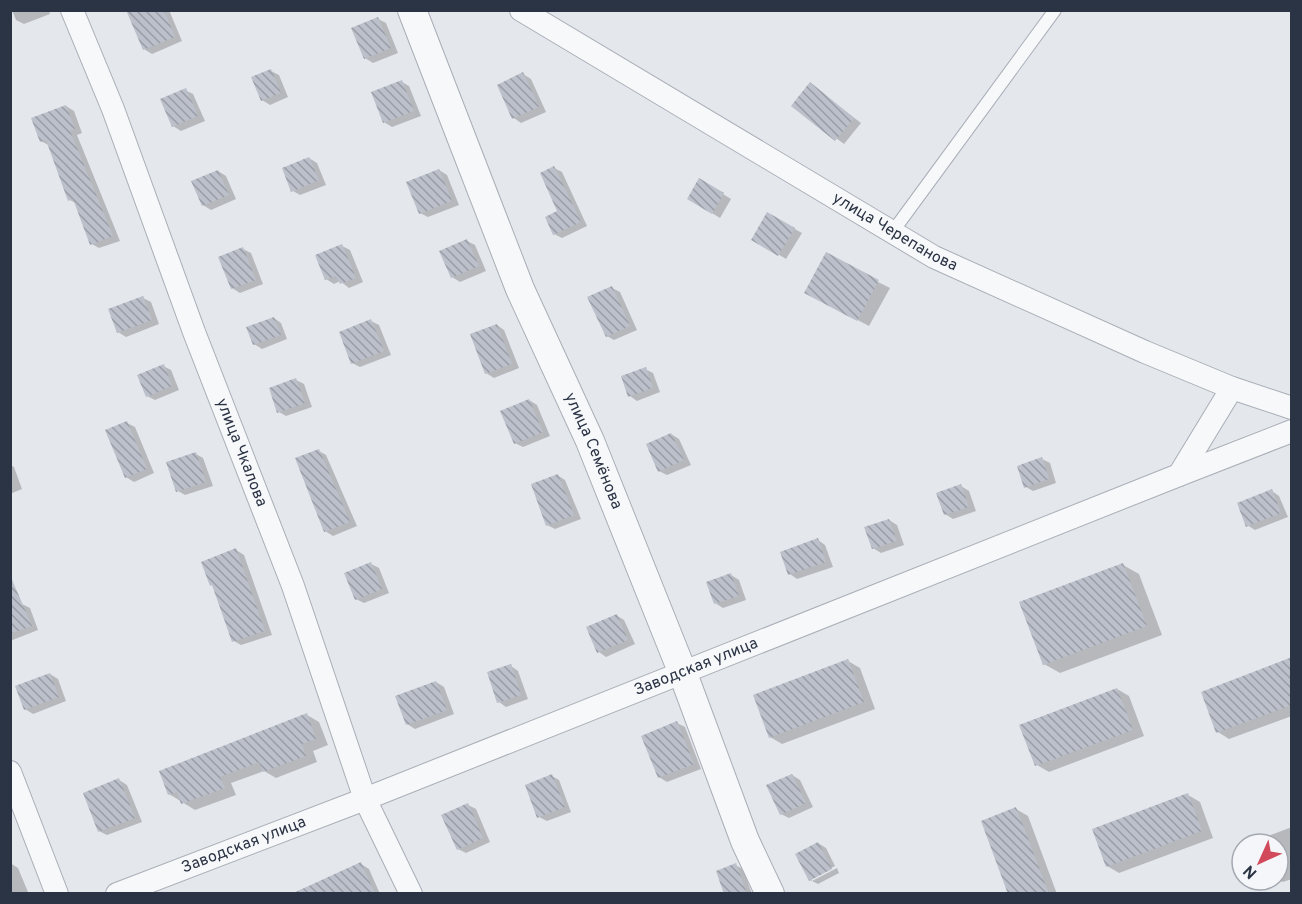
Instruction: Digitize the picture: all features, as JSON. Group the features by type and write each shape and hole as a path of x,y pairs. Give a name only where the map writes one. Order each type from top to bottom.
{"street":[{"name":"улица Чкалова","path":"72,10 113,109 194,332 292,586 365,799 411,894"},
{"name":"улица Семёнова","path":"412,10 520,290 590,441 682,671 745,841 770,894"},
{"name":"улица Черепанова","path":"521,10 891,234 945,262 1232,388 1292,408"},
{"path":"1179,475 1232,388"},
{"name":"Заводская улица","path":"117,894 365,799 682,671 1292,431"},
{"path":"10,772 57,894"}],"lane":[{"path":"891,234 1055,10"}],"building":[{"path":"126,10 164,10 175,37 143,50"},
{"path":"378,17 391,48 364,59 351,28"},
{"path":"271,69 281,93 261,101 251,77"},
{"path":"523,72 539,107 512,119 497,85"},
{"path":"402,80 414,111 383,123 371,92"},
{"path":"810,82 854,118 835,141 791,106"},
{"path":"186,88 198,116 172,127 160,99"},
{"path":"66,105 75,129 70,131 113,236 90,245 73,199 68,201 46,140 40,142 31,118"},
{"path":"309,157 319,180 291,192 282,168"},
{"path":"554,166 581,222 553,235 545,217 557,211 540,173"},
{"path":"439,169 452,201 419,214 406,182"},
{"path":"218,170 229,195 202,206 191,181"},
{"path":"699,178 724,193 712,214 687,199"},
{"path":"767,212 795,228 778,256 751,240"},
{"path":"467,239 479,266 451,278 439,251"},
{"path":"342,244 356,278 340,284 336,276 325,280 315,255"},
{"path":"243,247 256,280 231,289 218,257"},
{"path":"826,252 879,280 857,321 804,293"},
{"path":"612,286 630,326 606,337 587,297"},
{"path":"143,296 152,320 117,333 108,309"},
{"path":"274,317 281,335 253,345 246,327"},
{"path":"371,319 384,351 351,364 339,332"},
{"path":"497,324 512,364 485,374 470,334"},
{"path":"164,364 172,386 146,397 137,375"},
{"path":"646,367 653,388 628,397 621,376"},
{"path":"296,378 305,403 277,413 269,388"},
{"path":"529,399 543,432 514,444 500,411"},
{"path":"127,421 147,469 125,478 105,430"},
{"path":"671,433 684,460 658,472 646,444"},
{"path":"319,449 350,522 324,532 295,458"},
{"path":"196,452 206,482 176,492 166,462"},
{"path":"1042,457 1049,479 1024,488 1017,466"},
{"path":"558,474 574,515 546,526 531,484"},
{"path":"961,484 969,507 944,515 936,493"},
{"path":"1272,489 1281,513 1246,527 1237,503"},
{"path":"889,519 897,541 872,549 864,527"},
{"path":"818,538 826,562 788,575 780,552"},
{"path":"236,548 265,631 232,642 212,585 210,586 201,562"},
{"path":"371,562 382,589 355,600 344,573"},
{"path":"1123,563 1147,626 1043,665 1019,602"},
{"path":"731,573 739,596 714,604 706,582"},
{"path":"10,575 32,626 10,634"},
{"path":"617,614 628,640 597,653 586,627"},
{"path":"1292,657 1292,705 1216,733 1201,692"},
{"path":"848,659 864,702 769,738 753,695"},
{"path":"511,664 521,695 497,703 487,672"},
{"path":"50,673 59,697 24,710 15,686"},
{"path":"436,681 447,710 406,725 395,696"},
{"path":"1117,688 1133,730 1035,766 1019,725"},
{"path":"307,713 316,739 302,744 306,756 263,772 259,762 220,777 225,788 181,804 177,792 168,795 159,771"},
{"path":"677,721 694,764 658,778 641,736"},
{"path":"552,774 565,807 537,818 525,785"},
{"path":"792,774 806,803 780,815 766,785"},
{"path":"119,778 135,818 98,832 83,793"},
{"path":"1188,793 1202,831 1106,867 1092,829"},
{"path":"468,803 483,838 457,850 441,815"},
{"path":"1016,807 1049,894 1008,894 981,821"},
{"path":"818,842 832,869 809,881 795,854"},
{"path":"361,862 375,894 291,894"},
{"path":"736,863 747,894 724,894 716,871"}]}
